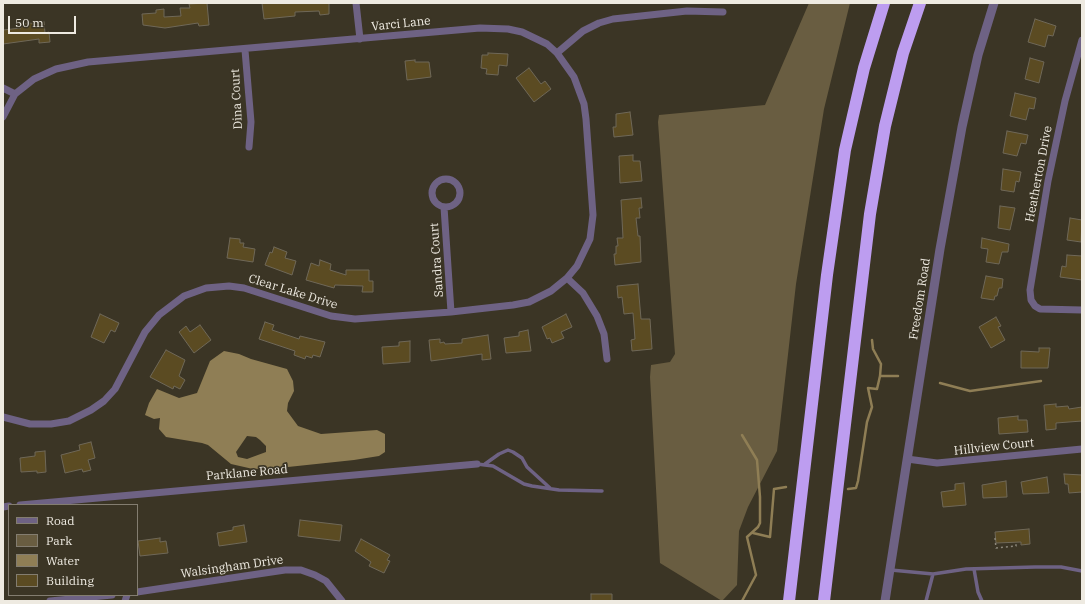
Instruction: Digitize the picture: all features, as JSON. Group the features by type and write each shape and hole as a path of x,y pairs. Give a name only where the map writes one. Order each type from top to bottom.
{"highway":[{"path":"789,601 827,275 845,150 864,68 884,3"},
{"path":"824,601 870,214 885,126 903,52 920,3"}],"street":[{"path":"356,3 360,39"},
{"name":"Freedom Road","path":"885,601 940,249 962,127 978,55 994,3"},
{"path":"557,52 583,31 599,23 613,19 687,11 723,12"},
{"name":"Varci Lane","path":"15,94 34,80 56,69 88,62 245,50 438,31 495,28 508,29 529,35 547,44 557,52 574,77 584,104 593,215 592,230 587,246 577,266 561,283"},
{"name":"Heatherton Drive","path":"1082,40 1065,101 1049,174 1031,282 1030,300 1040,309 1082,310"},
{"name":"Dina Court","path":"245,50 251,122 250,147"},
{"path":"3,88 15,94 3,117"},
{"name":"Sandra Court","path":"444,178 449,178 457,184 460,193 457,202 454,205 444,207 436,203 433,199 432,190 436,182 444,178"},
{"name":"Sandra Court","path":"444,207 451,312"},
{"path":"567,278 583,293 597,316 604,334 607,359"},
{"name":"Clear Lake Drive","path":"3,417 30,424 51,424 69,421 91,410 115,389 145,332 155,319 168,307 184,296 206,288 229,286 244,288 346,319 451,312 521,304 544,295 561,283"},
{"name":"Hillview Court","path":"907,459 937,463 1082,449"},
{"name":"Parklane Road","path":"31,504 477,464"},
{"name":"Walsingham Drive","path":"138,592 285,570 301,570 315,575 326,582 342,601"},
{"path":"50,601 102,596"}],"lane":[{"path":"485,464 499,454 508,450 522,458 527,467 550,488"},
{"path":"477,464 493,466 524,484 550,488 602,491"},
{"path":"890,570 933,574 974,569 1061,567 1082,571"},
{"path":"974,569 978,592 982,601"},
{"path":"926,601 933,574"}],"path":[{"path":"995,538 996,548 1015,547 1016,542"}],"green space":[{"path":"809,3 850,3 824,109 796,284 777,451 748,507 739,531 737,585 722,601 660,563 650,377 651,365 670,362 675,354 658,122 659,115 765,105"}],"water":[{"path":"224,351 239,354 287,369 293,381 294,391 288,403 287,411 298,426 321,434 377,430 385,434 385,452 379,456 354,460 253,469 231,464 208,445 166,437 159,429 160,418 154,419 145,415 149,403 157,389 179,398 197,393 210,361","holes":["247,436 256,437 266,446 266,452 247,459 238,457 236,452"]}],"building":[{"path":"207,3 209,25 199,26 198,23 165,28 143,25 142,14 156,13 156,10 164,9 164,17 181,16 180,8 190,8 189,4"},
{"path":"262,3 329,3 329,14 320,15 319,11 295,12 295,16 264,19"},
{"path":"1035,19 1056,26 1053,36 1048,35 1045,47 1028,42"},
{"path":"44,22 45,33 49,32 50,42 39,43 39,39 3,44 3,30 21,28 21,24"},
{"path":"488,53 508,54 507,66 499,65 498,75 486,74 487,69 481,68 482,55 488,55"},
{"path":"1030,58 1044,62 1039,83 1025,79"},
{"path":"415,60 415,62 429,62 431,77 407,80 405,61"},
{"path":"529,68 541,84 545,81 551,89 534,102 516,78"},
{"path":"1015,93 1036,98 1034,109 1029,108 1026,120 1010,116"},
{"path":"630,112 633,135 614,137 613,127 616,127 616,114"},
{"path":"1007,131 1028,135 1026,144 1021,143 1017,156 1003,153"},
{"path":"633,155 633,161 640,161 642,181 620,183 619,156"},
{"path":"1003,169 1021,172 1019,182 1016,181 1014,192 1001,190"},
{"path":"641,198 642,208 639,208 640,218 636,218 638,236 640,236 641,262 615,265 614,254 616,254 616,246 618,246 617,238 623,238 621,200"},
{"path":"1000,206 1015,208 1010,230 998,228"},
{"path":"1070,218 1082,220 1081,242 1067,240"},
{"path":"230,238 240,239 240,243 244,243 243,247 255,249 253,262 227,258"},
{"path":"982,238 1009,244 1008,252 1002,252 999,264 986,262 988,249 981,248"},
{"path":"274,247 287,252 285,258 296,261 292,275 265,265 270,252 272,253"},
{"path":"1067,255 1082,256 1082,280 1060,277 1062,266 1066,267"},
{"path":"320,260 331,264 330,270 346,275 346,270 369,270 369,281 373,281 373,292 362,292 363,286 335,285 334,288 306,280 311,263 319,266"},
{"path":"986,276 1003,279 1002,288 999,288 997,296 995,296 994,300 981,298"},
{"path":"638,284 641,319 650,319 652,349 632,351 631,340 635,339 633,313 624,314 622,297 618,298 617,286"},
{"path":"100,314 119,323 115,332 111,330 104,343 91,337"},
{"path":"566,314 572,327 561,332 564,338 552,343 550,338 547,339 542,327"},
{"path":"996,317 1001,326 998,327 1005,340 991,348 979,327"},
{"path":"265,322 274,325 272,330 299,339 300,336 325,342 320,357 313,355 312,358 306,356 305,359 294,355 295,351 259,339"},
{"path":"200,325 211,340 194,353 179,332 186,326 190,332"},
{"path":"528,330 531,351 506,353 504,338 519,336 519,332"},
{"path":"488,335 491,359 482,360 482,354 431,361 429,340 440,339 440,343 444,342 445,344 462,343 462,339"},
{"path":"410,341 410,362 383,364 382,347 399,346 399,342"},
{"path":"1039,348 1050,348 1048,368 1021,368 1021,351 1039,352"},
{"path":"166,350 185,360 179,376 185,380 180,389 174,386 173,389 150,377"},
{"path":"1056,404 1056,407 1068,406 1069,409 1082,407 1082,421 1056,423 1056,429 1046,430 1044,405"},
{"path":"1018,416 1018,420 1027,420 1028,432 999,434 998,418"},
{"path":"91,442 95,458 88,460 91,470 83,472 82,469 65,473 61,455 80,450 79,445"},
{"path":"45,451 46,472 21,472 20,458 35,456 35,452"},
{"path":"1064,474 1082,475 1082,492 1069,493 1068,484 1065,484"},
{"path":"1047,477 1049,493 1023,494 1021,482"},
{"path":"1006,481 1007,497 983,498 982,485"},
{"path":"964,483 966,505 943,507 941,492 955,490 955,484"},
{"path":"300,520 342,525 340,541 298,536"},
{"path":"244,525 247,542 219,546 217,533 233,530 233,527"},
{"path":"1029,529 1030,544 1021,545 1021,542 996,543 995,532"},
{"path":"160,538 160,542 166,541 168,553 140,556 138,541"},
{"path":"361,539 390,555 387,560 390,561 384,573 369,566 371,562 355,551"},
{"path":"591,594 612,594 612,601 591,601"}],"waterway":[{"path":"848,489 856,488 858,481 867,422 872,407 868,388 877,389 880,376 881,364 873,349 872,340"},
{"path":"880,376 898,376"},
{"path":"940,383 970,391 1041,381"},
{"path":"742,435 757,460 760,497 760,523 758,527 747,537 756,575 742,601"},
{"path":"753,533 770,537 774,489 786,487"}]}
